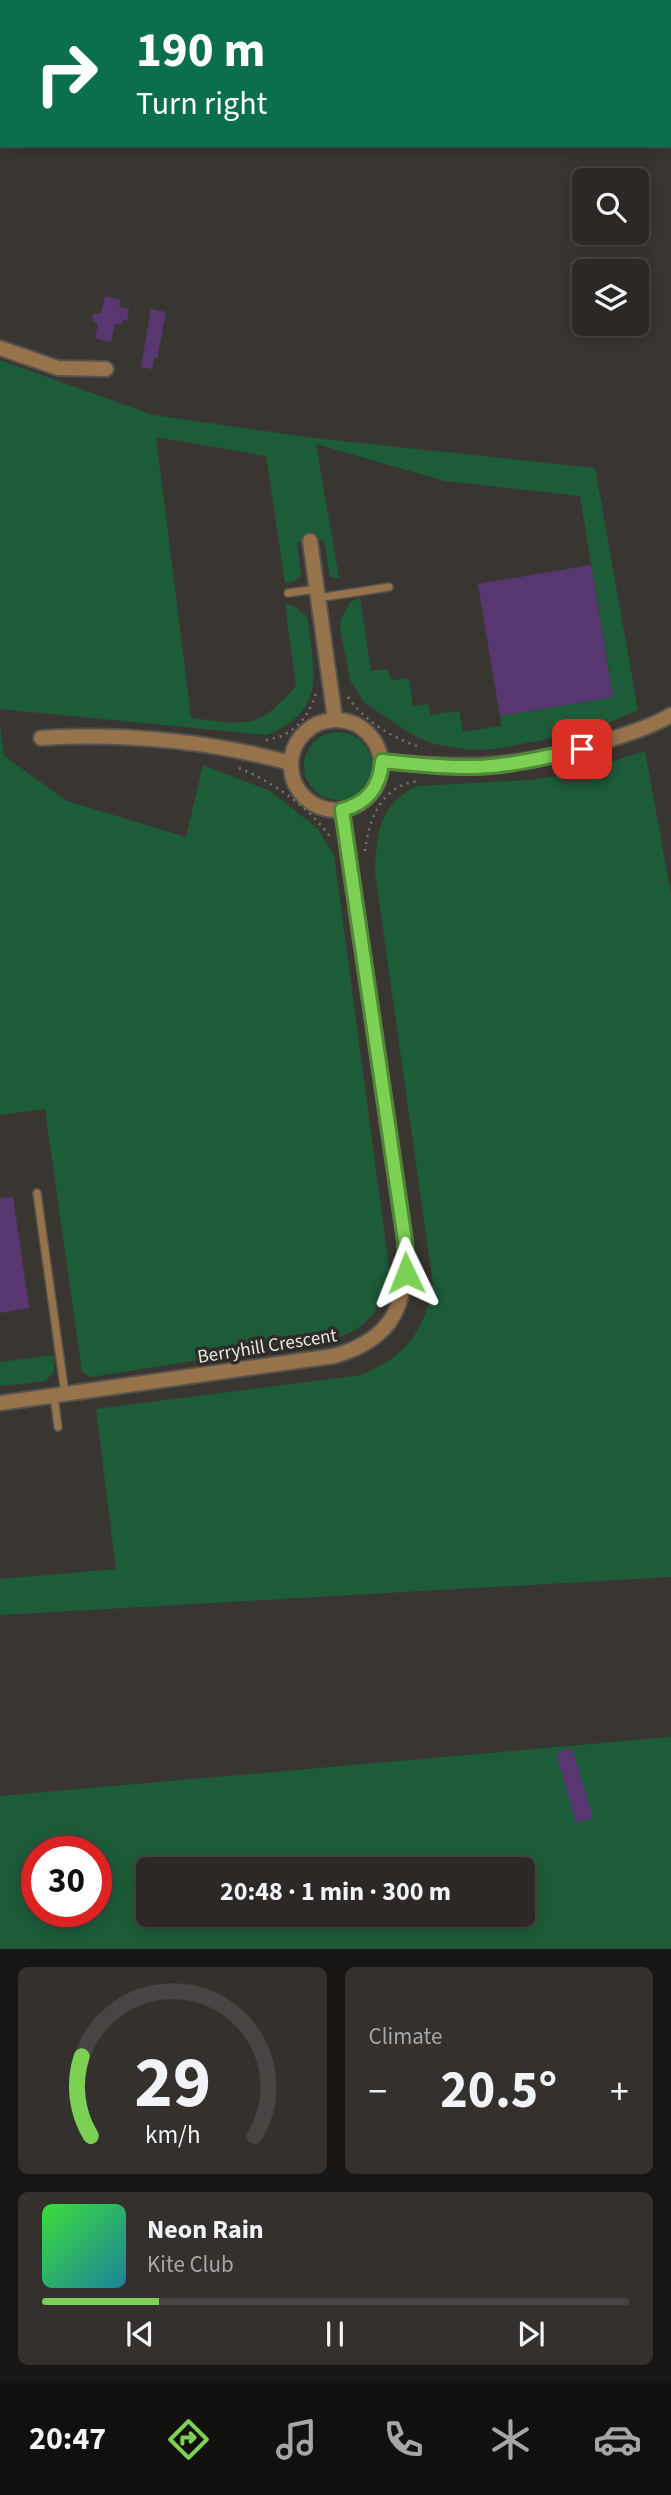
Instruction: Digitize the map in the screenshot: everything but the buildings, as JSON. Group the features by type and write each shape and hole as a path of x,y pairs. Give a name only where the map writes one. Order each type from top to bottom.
{"street":[{"path":"0,348 58,368 106,369"},
{"path":"310,541 335,719"},
{"path":"382,761 476,767 536,760 582,749 671,715"},
{"path":"335,719 349,721 372,736 382,761 376,788 367,799 342,810 326,809 312,803 300,792 293,779 291,763 300,738 310,728 335,719"},
{"path":"41,738 78,735 177,740 291,763"},
{"name":"Berryhill Crescent","path":"0,1403 334,1356 368,1343 394,1319 402,1297 406,1273 405,1241 342,810"}],"lane":[{"path":"288,593 318,594 389,587"},
{"path":"37,1193 60,1395 58,1427"}],"path":[{"path":"263,741 276,739 295,729 308,714 316,693"},
{"path":"348,697 363,716 385,731 431,751"},
{"path":"229,764 263,778 312,817 330,837"},
{"path":"364,854 372,820 385,797 401,784 427,780"}],"green space":[{"path":"0,360 153,415 314,438 595,468 638,710 587,732 495,749 471,750 433,744 411,734 365,703 350,680 340,628 341,619 350,602 360,598 371,671 388,669 391,681 409,678 413,706 428,704 430,715 459,711 463,732 501,726 500,716 613,697 580,496 445,481 316,444 339,578 330,577 324,540 297,543 301,576 293,582 285,583 266,456 156,437 191,718 249,722 271,711 296,686 285,604 294,606 307,617 314,671 308,701 287,725 267,735 0,709"},
{"path":"0,727 4,756 67,801 186,837 203,765 270,791 317,828 334,855 390,1275 373,1313 354,1330 328,1340 91,1377 82,1372 45,1109 0,1115"},
{"path":"338,732 351,734 362,742 370,753 370,779 362,790 351,798 338,800 325,798 314,790 306,779 304,766 306,753 314,742 325,734"},
{"path":"645,751 671,894 671,1577 0,1615 0,1579 116,1569 96,1409 361,1375 402,1351 418,1329 433,1284 375,872 379,832 388,811 404,794 417,786 530,780 576,773"},
{"path":"54,1355 54,1371 46,1381 0,1386 0,1362"},
{"path":"671,1737 671,1949 0,1949 0,1796"}],"route":[{"path":"406,1273 405,1241 342,810 367,799 376,788 382,761 476,767 536,760 582,749"}]}
